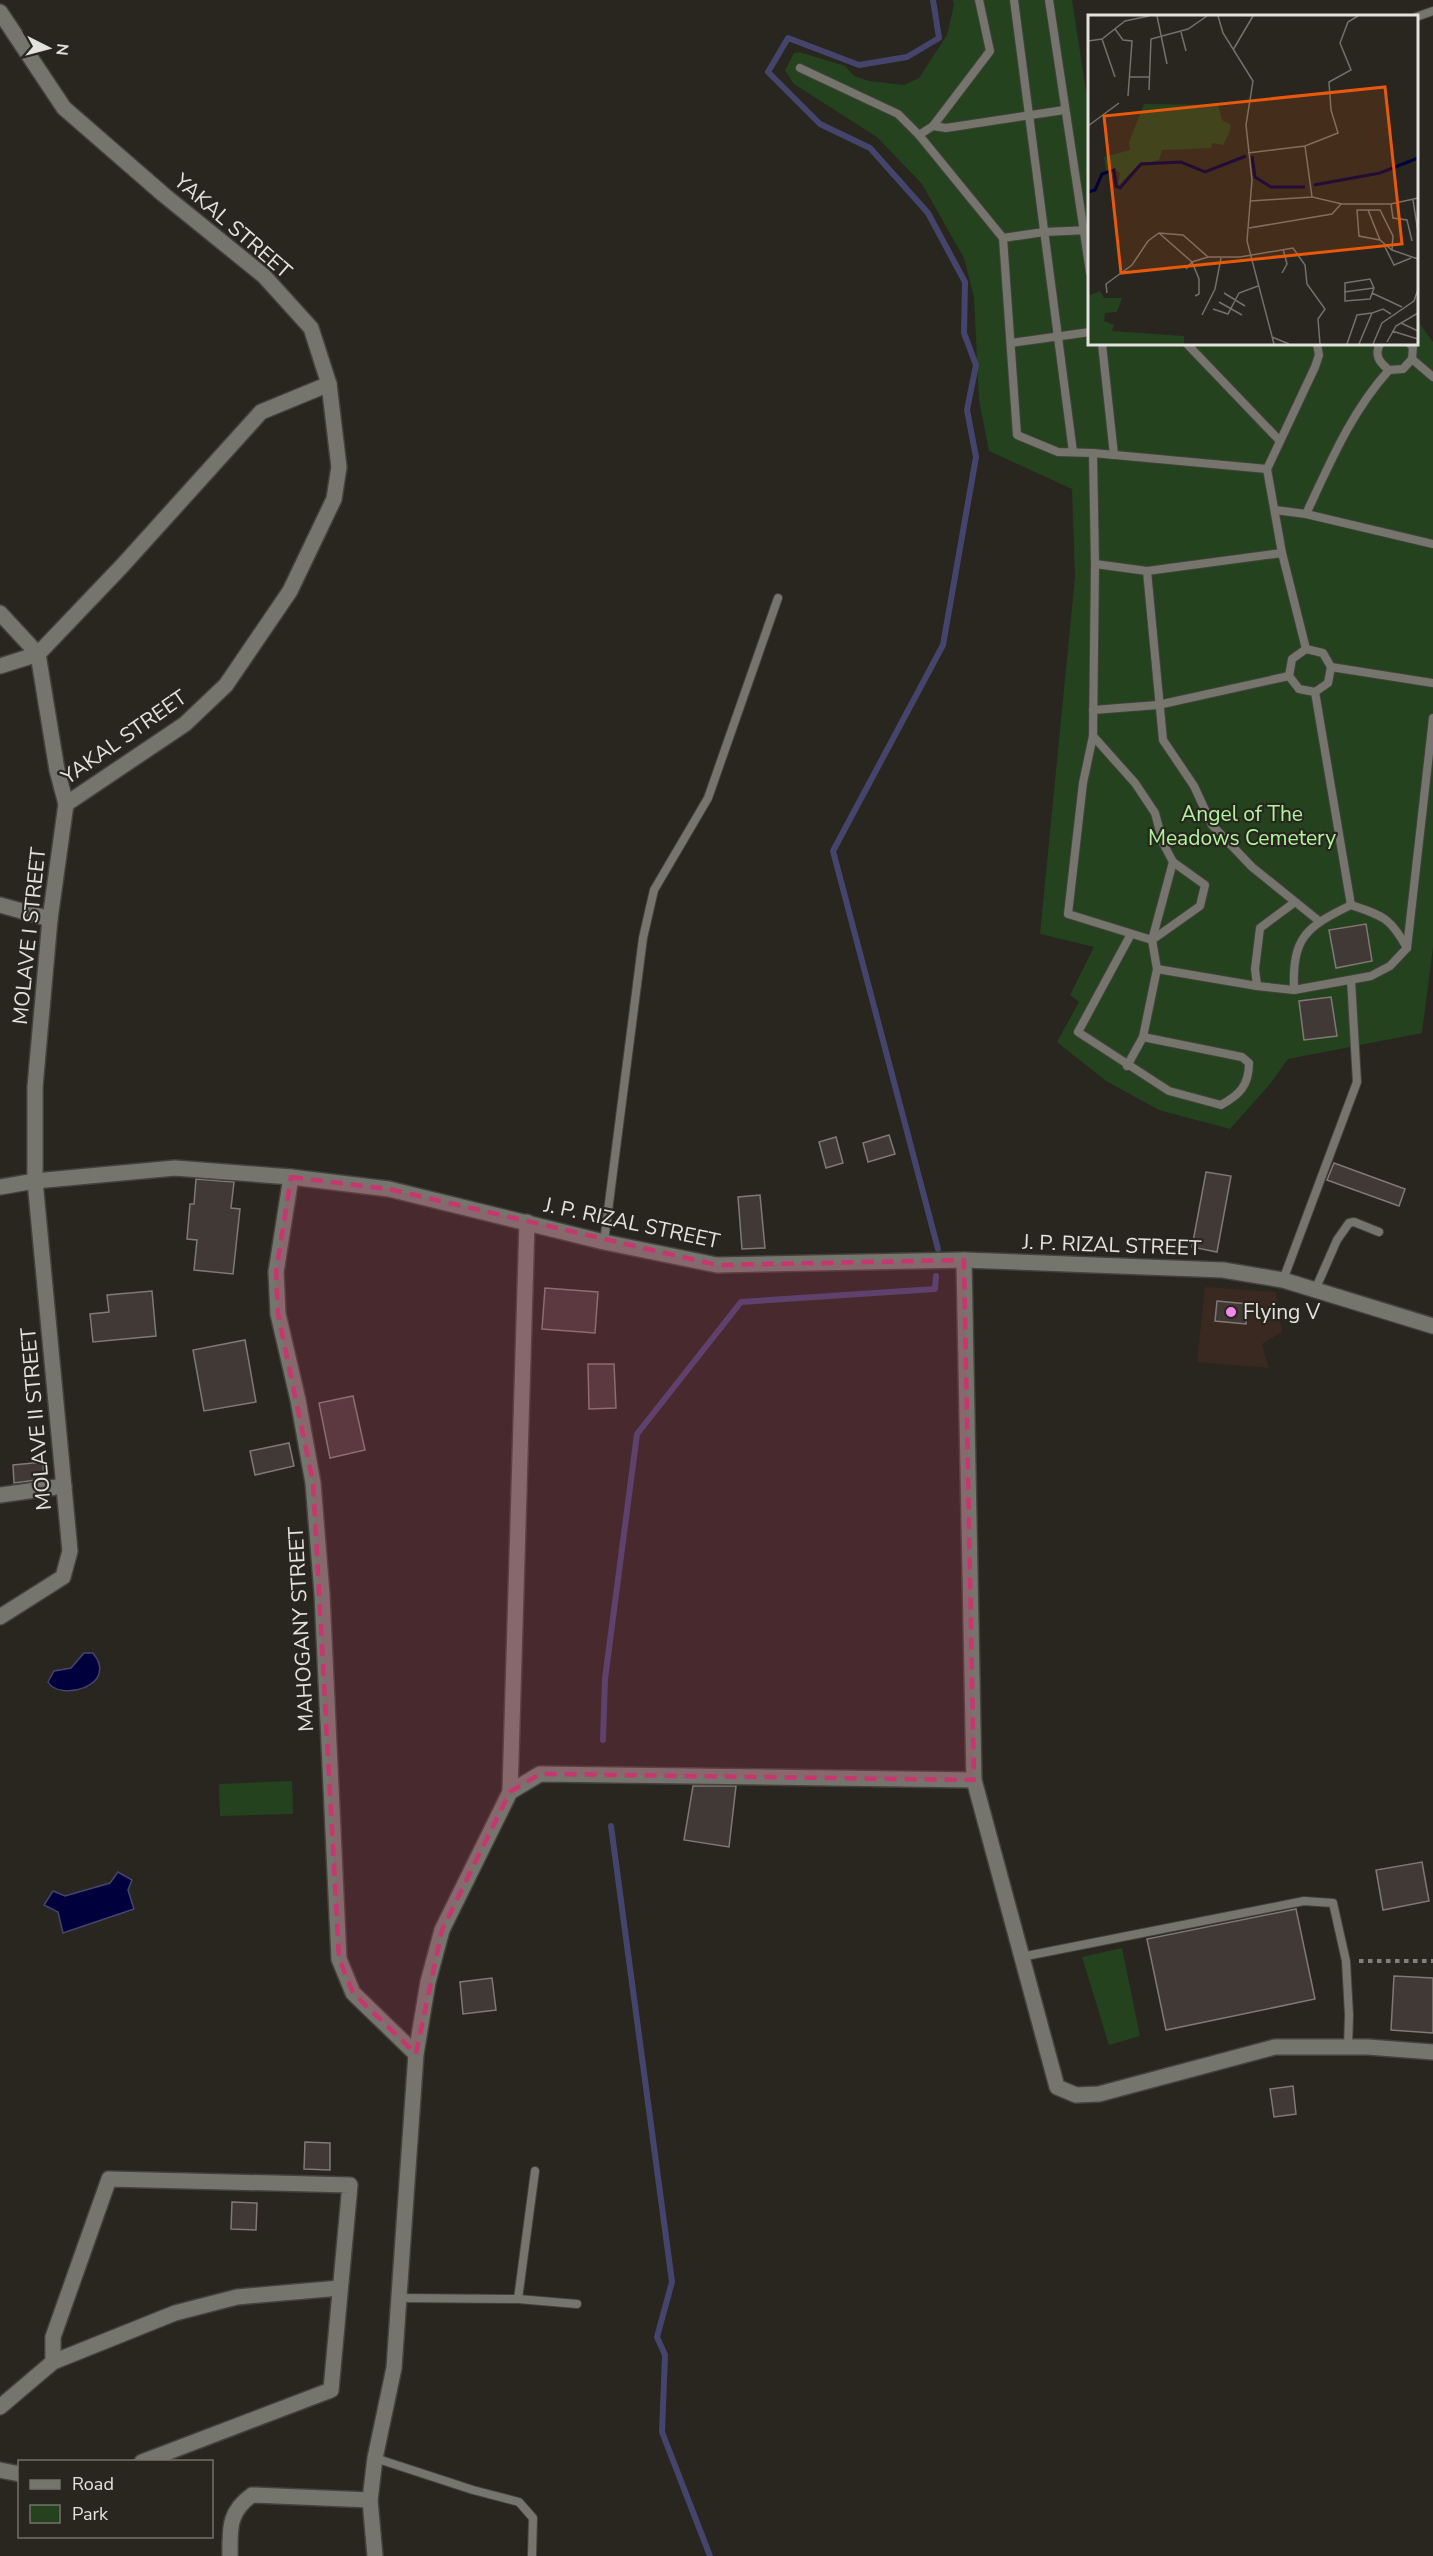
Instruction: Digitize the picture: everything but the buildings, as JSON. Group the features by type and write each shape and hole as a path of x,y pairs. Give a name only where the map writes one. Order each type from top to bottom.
{"street":[{"name":"YAKAL STREET","path":"0,13 64,108 164,195 264,276 310,328 329,384 339,467 334,499 290,591 226,685 185,724 66,804"},
{"path":"0,666 38,654 122,566 261,412 329,384"},
{"path":"0,613 38,654 57,770 66,804"},
{"name":"MOLAVE I STREET","path":"35,1181 35,1087 50,919 66,804"},
{"path":"0,905 50,919"},
{"name":"J. P. RIZAL STREET","path":"0,1187 35,1181 175,1168 291,1177 389,1189 604,1242 717,1265 964,1260 1223,1270 1283,1280 1433,1326"},
{"name":"MAHOGANY STREET","path":"291,1177 276,1272 278,1314 298,1400 313,1483 322,1594 339,1959 353,1993 416,2054"},
{"name":"MOLAVE II STREET","path":"0,1617 63,1577 70,1551 35,1181"},
{"path":"375,2556 370,2500 375,2458 394,2368 416,2054 428,1982 442,1930 510,1792 527,1222"},
{"path":"964,1260 974,1780 1057,2087 1076,2095 1099,2094 1275,2047 1348,2047 1433,2052"},
{"path":"0,1495 64,1486"},
{"path":"510,1792 540,1774 974,1780"},
{"path":"53,2362 53,2337 109,2179 350,2185 331,2390 147,2460"},
{"path":"0,2407 7,2398 53,2362 175,2313 237,2297 340,2288"},
{"path":"0,2470 18,2474"},
{"path":"230,2556 230,2527 239,2504 252,2495 370,2500"}],"lane":[{"path":"919,135 933,126 990,51 979,0"},
{"path":"1014,0 1073,452"},
{"path":"1049,0 1064,110 1086,230 1088,259"},
{"path":"1418,16 1433,11"},
{"path":"800,68 898,114 919,135 1003,238 1017,435 1058,452 1094,453 1267,469"},
{"path":"933,126 946,128 1064,110"},
{"path":"1003,238 1044,232 1086,230"},
{"path":"1011,343 1088,332"},
{"path":"1102,345 1114,455"},
{"path":"1188,345 1280,441"},
{"path":"1306,649 1282,553 1267,469 1315,367 1319,355 1317,345"},
{"path":"1379,345 1376,351 1379,363 1389,370 1403,369 1412,360 1413,347 1411,345"},
{"path":"1412,360 1433,377"},
{"path":"1306,514 1354,415 1371,390 1389,370"},
{"path":"1094,453 1093,736 1083,783 1068,914 1152,940"},
{"path":"1275,510 1306,514 1433,544"},
{"path":"1095,564 1146,571 1282,553"},
{"path":"1146,571 1163,740 1194,786 1212,825 1251,867 1319,921"},
{"path":"604,1242 643,938 654,890 708,798 778,598"},
{"path":"1306,649 1323,653 1331,667 1328,683 1315,692 1299,689 1289,676 1292,659 1306,649"},
{"path":"1331,667 1433,683"},
{"path":"1093,710 1158,705 1289,676"},
{"path":"1315,692 1351,905"},
{"path":"1157,969 1294,990 1371,976 1390,966 1407,948 1433,718"},
{"path":"1093,736 1135,783 1155,813 1163,843 1173,862 1205,885 1200,906 1152,940"},
{"path":"1127,1066 1143,1037 1157,969 1152,940 1173,862"},
{"path":"1257,986 1256,960 1260,928 1295,902"},
{"path":"1294,990 1293,964 1305,934 1319,921 1351,905 1382,916 1395,927 1407,948"},
{"path":"1131,934 1078,1032 1127,1066 1169,1091 1221,1105 1239,1095 1249,1074 1249,1064 1242,1057 1143,1037"},
{"path":"1283,1280 1357,1082 1351,980"},
{"path":"1316,1290 1337,1240 1348,1223 1354,1222 1379,1232"},
{"path":"1022,1957 1304,1901 1333,1903 1346,1961 1348,2047"},
{"path":"519,2299 535,2171"},
{"path":"399,2298 519,2299 577,2304"},
{"path":"375,2458 473,2490 519,2502 533,2518 532,2556"}],"path":[{"path":"1346,1961 1433,1961"}],"highlighted area":[{"path":"291,1177 389,1189 717,1265 964,1260 974,1780 540,1774 510,1792 442,1930 416,2054 353,1993 339,1959 313,1483 278,1314 276,1272"}],"shaded area":[{"path":"1205,1287 1276,1292 1282,1332 1262,1344 1269,1368 1197,1362"},
{"path":"84,1653 93,1653 99,1665 99,1674 94,1682 85,1687 63,1691 54,1688 48,1682 54,1671 71,1668"},
{"path":"118,1872 132,1880 128,1890 134,1909 63,1933 58,1912 44,1905 53,1891 65,1896 110,1883"}],"green space":[{"name":"Angel of The Meadows Cemetery","path":"953,0 1072,0 1088,104 1088,345 1418,345 1418,321 1433,342 1433,947 1422,1033 1288,1059 1270,1084 1230,1129 1159,1110 1106,1081 1057,1042 1079,1002 1070,995 1094,947 1040,934 1075,577 1072,489 989,451 979,400 974,297 964,258 922,184 877,137 794,84 785,70 794,53 799,52 845,66 854,76 869,81 904,85 919,78 947,35 954,5"},
{"path":"292,1781 293,1814 220,1816 219,1784"},
{"path":"1122,1948 1140,2036 1109,2045 1082,1957"}],"waterway":[{"path":"933,0 939,38 907,57 859,65 788,38 768,72 820,124 870,148 928,213 965,282 964,333 976,365 967,410 976,457 943,645 833,851 938,1249"},
{"path":"603,1740 605,1679 637,1434 741,1302 935,1289 936,1276"},
{"path":"611,1826 672,2282 657,2337 665,2355 662,2432 710,2556"}],"place":[{"name":"Flying V","path":"1231,1312"}]}
